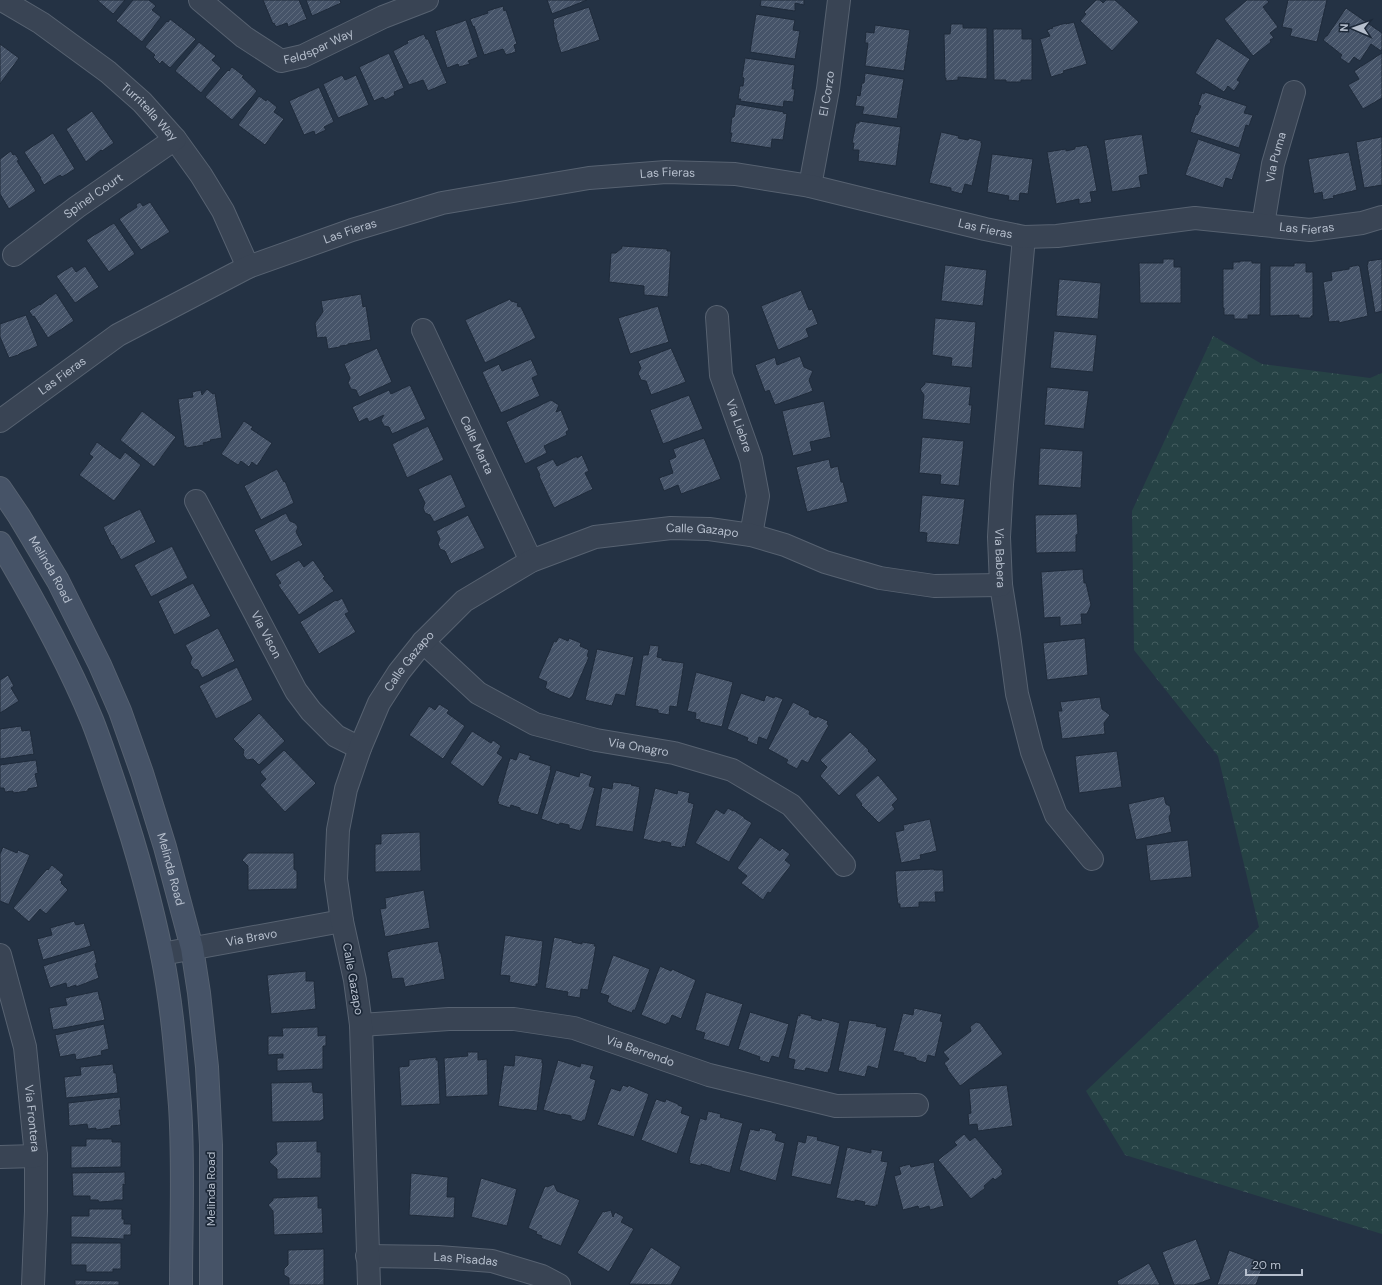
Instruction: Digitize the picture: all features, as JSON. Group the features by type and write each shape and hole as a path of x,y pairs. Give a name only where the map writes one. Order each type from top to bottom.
{"main road":[{"name":"Melinda Road","path":"0,488 23,522 58,581 100,665 120,711 142,773 165,847 192,948 199,993 207,1075 211,1145 211,1285"},
{"path":"0,543 30,594 59,650 92,720 109,766 139,860 162,954 174,1039 180,1107 181,1285"}],"street":[{"name":"Turritella Way","path":"2,0 41,23 108,72 142,102 174,138 201,175 223,211 248,267"},
{"name":"Feldspar Way","path":"200,0 244,37 281,62 303,56 383,17 427,0"},
{"name":"El Corzo","path":"810,186 828,89 839,0"},
{"name":"Via Puma","path":"1263,225 1274,164 1294,92"},
{"name":"Spinel Court","path":"14,255 174,138"},
{"name":"Las Fieras","path":"0,420 118,335 248,267 352,230 442,203 589,178 666,172 735,174 810,186 985,229 1024,237 1057,236 1195,218 1310,230 1362,223 1382,217"},
{"name":"Via Babera","path":"1024,237 1002,484 999,537 1000,585 1017,694 1032,752 1056,815 1092,859"},
{"name":"Via Liebre","path":"717,317 721,375 751,459 758,496 751,535"},
{"name":"Calle Marta","path":"423,330 531,561"},
{"name":"Via Vison","path":"196,501 296,691 311,711 336,736 360,748"},
{"name":"Calle Gazapo","path":"369,1285 361,1025 355,980 342,921 336,879 338,830 346,789 360,748 379,704 399,672 423,642 464,601 531,561 595,538 663,529 709,529 751,535 785,545 824,562 880,578 934,586 1000,585"},
{"name":"Via Onagro","path":"423,642 478,693 535,724 596,740 674,753 732,770 791,805 844,866"},
{"name":"Via Bravo","path":"162,954 342,921"},
{"name":"Via Frontera","path":"0,955 25,1047 36,1156 36,1211 33,1285"},
{"name":"Via Berrendo","path":"361,1025 449,1019 514,1019 574,1028 709,1076 836,1106 918,1104"},
{"path":"0,1157 36,1156"},
{"name":"Las Pisadas","path":"367,1256 438,1257 492,1261 542,1276 559,1285"}],"green space":[{"path":"1213,336 1262,364 1370,378 1382,373 1382,1234 1125,1155 1086,1091 1259,927 1218,756 1134,650 1132,511"}],"building":[{"path":"97,0 125,0 113,14"},
{"path":"133,0 149,0 156,6 152,10 161,17 142,42 116,21"},
{"path":"263,0 299,0 307,19 288,27 287,23 276,27 274,23 273,24"},
{"path":"306,0 340,0 341,3 312,16"},
{"path":"547,0 587,0 552,14"},
{"path":"761,0 804,0 804,5 795,3 795,11 760,6"},
{"path":"1096,0 1100,0 1103,3 1106,0 1115,0 1139,22 1112,51 1080,21 1086,14 1084,12"},
{"path":"1247,0 1267,0 1269,2 1263,7 1278,27 1270,33 1274,38 1270,40 1271,42 1253,56 1224,19"},
{"path":"1288,0 1327,0 1317,42 1290,36 1292,29 1282,27"},
{"path":"503,6 504,11 506,10 517,44 514,45 516,52 506,55 503,49 484,55 470,19 488,13 487,11"},
{"path":"589,7 600,40 561,53 556,37 553,19"},
{"path":"1346,8 1382,33 1381,51 1371,44 1360,61 1354,57 1349,64 1340,58 1342,55 1323,40"},
{"path":"756,14 795,20 793,30 800,31 795,59 750,52"},
{"path":"170,19 196,39 170,68 162,61 160,64 153,57 155,55 145,47"},
{"path":"466,20 478,57 468,61 470,64 459,67 458,64 447,68 435,31"},
{"path":"1074,22 1087,64 1063,71 1064,73 1051,77 1040,39 1050,36 1047,30 1053,28 1052,27"},
{"path":"951,24 963,24 963,28 987,28 987,79 958,77 958,80 946,81 944,34 950,34"},
{"path":"875,25 910,30 904,71 865,66 868,43 865,43 866,32 874,33"},
{"path":"993,29 1022,29 1022,39 1032,39 1032,80 1006,82 1006,80 994,80"},
{"path":"424,34 426,39 428,39 447,83 428,91 423,80 409,85 393,51 408,43 407,41"},
{"path":"1217,38 1250,59 1237,80 1240,82 1234,91 1228,86 1224,92 1195,73"},
{"path":"199,42 216,56 212,60 221,68 201,93 175,71"},
{"path":"0,44 19,58 0,84"},
{"path":"389,53 404,88 394,92 395,95 385,100 383,97 374,101 359,67"},
{"path":"1382,53 1382,98 1363,109 1348,85 1359,79 1354,71"},
{"path":"745,58 795,65 792,89 795,89 793,102 784,101 783,107 740,101 741,99 738,99 740,86 743,86 744,78 742,77"},
{"path":"232,67 244,76 242,77 257,91 232,120 205,97"},
{"path":"865,73 904,79 897,119 862,114 864,107 855,106 857,95 860,96 862,83 864,83"},
{"path":"342,75 345,80 356,75 369,105 338,118 323,84"},
{"path":"319,87 334,122 324,127 326,130 315,135 314,131 304,135 289,101"},
{"path":"1205,92 1247,106 1244,113 1253,115 1249,126 1246,125 1239,148 1190,132 1196,114 1197,115 1201,106 1198,105 1202,93 1204,94"},
{"path":"259,96 266,101 267,99 277,107 274,112 284,119 265,145 238,125"},
{"path":"736,104 784,112 783,113 787,114 783,140 772,139 771,148 730,142 732,133 730,133 732,117 734,117"},
{"path":"92,111 114,143 102,151 101,150 86,162 66,129"},
{"path":"859,121 901,127 896,166 858,161 859,150 853,150 854,143 852,143 856,123 859,123"},
{"path":"941,132 959,136 958,138 968,140 969,138 981,141 982,143 972,186 965,184 962,194 951,191 951,188 929,183"},
{"path":"53,133 75,169 62,177 60,175 44,185 24,152"},
{"path":"1142,134 1148,174 1139,176 1141,187 1112,192 1104,140"},
{"path":"1382,137 1382,185 1364,188 1356,142"},
{"path":"1198,139 1241,154 1232,180 1226,178 1223,188 1185,175"},
{"path":"1087,145 1089,148 1097,191 1090,192 1092,202 1079,204 1079,199 1056,204 1047,152 1066,149 1066,151 1075,149 1075,147"},
{"path":"11,151 19,160 17,161 36,191 9,209 0,194 0,159"},
{"path":"1349,152 1357,190 1323,200 1322,192 1314,194 1308,159"},
{"path":"992,154 1033,159 1028,194 1020,193 1019,201 1008,200 1009,196 987,192"},
{"path":"140,202 143,206 150,202 170,232 141,250 119,219 137,207 136,205"},
{"path":"114,223 135,254 109,272 86,240"},
{"path":"622,246 667,249 667,251 671,251 668,297 644,295 644,286 609,282 611,253 616,253 622,248"},
{"path":"1163,259 1174,259 1174,267 1181,267 1181,303 1140,303 1139,263 1163,263"},
{"path":"1382,259 1382,311 1375,313 1367,265 1368,261"},
{"path":"1240,261 1261,263 1260,315 1248,315 1248,319 1234,319 1234,315 1224,315 1223,308 1223,269 1233,269 1233,262"},
{"path":"1294,263 1306,263 1306,272 1313,272 1313,316 1311,316 1311,318 1299,318 1299,315 1270,316 1270,266 1294,266"},
{"path":"945,265 987,270 983,306 941,301"},
{"path":"1358,265 1360,267 1368,316 1339,323 1339,321 1329,322 1323,282 1332,280 1331,272 1349,269 1349,267"},
{"path":"72,266 76,272 85,266 99,287 75,303 56,276"},
{"path":"1059,279 1101,283 1098,319 1056,316"},
{"path":"801,290 809,310 812,309 818,324 806,329 809,337 778,350 761,306"},
{"path":"56,293 74,321 48,338 34,316 33,317 29,311"},
{"path":"361,294 363,307 366,306 371,340 328,349 326,337 317,338 315,323 323,312 321,301"},
{"path":"510,299 511,301 518,303 517,306 521,307 536,338 485,363 465,320"},
{"path":"658,306 669,342 630,354 618,318"},
{"path":"26,315 38,346 9,358 0,337 0,324"},
{"path":"935,318 976,322 972,368 951,366 952,358 932,355"},
{"path":"1054,331 1097,335 1093,372 1050,368"},
{"path":"377,348 392,382 359,397 356,390 351,389 348,383 350,378 344,364"},
{"path":"671,348 686,382 651,395 646,381 641,380 638,373 641,368 638,361"},
{"path":"800,356 804,367 813,371 809,380 813,391 775,405 769,390 765,392 755,365 775,357 777,365"},
{"path":"531,359 538,375 532,378 540,396 501,413 482,372 499,364 502,371"},
{"path":"925,382 971,387 969,405 972,405 970,424 922,419 924,395 920,389"},
{"path":"410,385 426,419 392,434 389,427 384,426 381,420 384,415 369,422 367,418 359,422 352,407 389,390 391,394"},
{"path":"1047,387 1089,391 1084,429 1044,425"},
{"path":"207,389 213,394 215,393 222,438 210,440 211,441 203,443 204,445 186,448 186,446 184,446 178,399 193,397 192,392 201,390 202,395"},
{"path":"689,395 703,429 663,444 650,410"},
{"path":"551,400 559,405 556,412 561,410 569,430 566,432 567,435 544,446 547,453 525,464 506,422"},
{"path":"824,401 831,437 810,442 812,451 793,456 782,411"},
{"path":"142,411 176,437 154,467 120,440"},
{"path":"244,421 253,427 251,429 272,443 257,466 252,462 249,467 241,461 238,465 221,454"},
{"path":"428,426 444,460 407,478 392,444"},
{"path":"922,437 964,441 959,486 940,484 941,475 919,473"},
{"path":"704,438 721,479 681,494 678,485 664,491 659,478 673,473 669,460 676,457 673,449"},
{"path":"97,442 120,459 125,452 141,465 114,501 79,475 93,457 89,454"},
{"path":"1040,448 1083,451 1081,488 1038,485"},
{"path":"582,455 589,471 585,473 593,489 554,508 536,467 553,459 557,466"},
{"path":"829,459 831,468 838,466 841,482 843,482 848,502 807,512 796,467"},
{"path":"277,469 284,482 285,481 294,503 261,520 244,486"},
{"path":"451,474 466,507 434,522 430,515 425,513 423,508 425,503 418,489"},
{"path":"922,495 965,499 959,545 926,542 927,533 919,532"},
{"path":"140,509 156,542 121,560 103,527"},
{"path":"286,513 290,521 295,523 298,527 296,532 303,545 271,562 254,530"},
{"path":"1077,514 1078,534 1076,535 1076,552 1036,553 1035,515"},
{"path":"468,515 485,548 451,564 445,551 440,549 438,544 440,539 436,531"},
{"path":"172,546 188,578 151,597 134,565"},
{"path":"299,560 304,567 313,560 325,577 323,578 334,591 299,615 278,585 281,583 275,574"},
{"path":"1083,569 1084,583 1086,583 1091,605 1087,614 1081,614 1082,624 1060,626 1060,617 1044,618 1041,572"},
{"path":"193,583 211,616 174,635 158,601"},
{"path":"342,598 349,612 345,614 356,632 319,654 300,622 336,600 337,601"},
{"path":"218,628 235,661 202,678 198,670 194,669 190,663 192,658 185,645"},
{"path":"559,637 568,641 569,638 581,643 580,646 589,650 587,656 589,657 570,699 549,691 545,688 547,682 538,678 554,641 556,642"},
{"path":"1085,638 1088,675 1047,680 1043,643"},
{"path":"650,645 659,646 657,657 662,658 662,660 684,663 677,707 670,706 669,715 658,713 658,710 635,706 643,655 648,655"},
{"path":"597,649 634,657 625,696 616,694 612,706 585,700"},
{"path":"237,667 253,700 216,719 199,686"},
{"path":"696,672 733,682 722,727 700,722 700,720 695,719 696,713 687,711"},
{"path":"8,675 14,686 11,688 19,701 0,713 0,680"},
{"path":"741,693 764,701 766,695 783,699 767,740 759,737 757,745 747,741 748,738 727,729"},
{"path":"1100,697 1102,709 1110,715 1104,723 1105,734 1062,739 1058,711 1062,711 1060,702"},
{"path":"793,702 810,711 809,714 816,718 817,716 828,721 827,724 829,725 808,763 802,760 797,769 786,763 788,760 768,749"},
{"path":"439,704 449,710 447,713 465,726 443,759 409,735 429,706 435,710"},
{"path":"259,713 285,741 259,765 253,759 247,760 243,755 244,750 233,739"},
{"path":"21,726 22,731 30,730 34,754 0,759 0,729"},
{"path":"472,731 491,743 493,740 501,746 497,753 503,757 483,787 450,763"},
{"path":"850,732 877,760 839,796 820,776 827,767 820,760"},
{"path":"284,750 316,783 285,812 260,785 266,779 260,772"},
{"path":"1117,751 1122,787 1079,793 1075,756"},
{"path":"519,752 531,756 529,759 551,766 538,815 520,810 520,808 511,805 510,808 498,804 499,802 497,802 510,758 516,760"},
{"path":"36,760 38,773 35,774 38,787 28,789 28,791 13,793 13,791 5,792 4,788 0,788 0,765"},
{"path":"556,770 579,777 580,772 592,776 589,786 595,788 582,829 580,831 569,828 569,825 560,823 559,825 541,819"},
{"path":"878,775 898,799 892,805 895,809 879,823 861,805 862,804 855,795"},
{"path":"613,782 632,784 631,785 640,787 633,832 595,826 602,787 612,789"},
{"path":"655,788 677,794 678,790 690,793 688,802 694,804 685,847 670,846 671,843 662,841 661,843 643,839"},
{"path":"1164,796 1166,804 1170,806 1171,813 1169,817 1172,832 1136,840 1128,804"},
{"path":"728,808 752,823 729,862 695,843 716,809 724,814"},
{"path":"930,819 937,851 920,855 921,859 901,863 895,832 904,830 903,825"},
{"path":"420,832 421,871 375,872 375,844 381,844 381,834"},
{"path":"760,837 780,851 782,848 790,854 785,860 791,865 763,900 741,883 747,876 737,868"},
{"path":"1188,840 1192,877 1150,881 1146,845"},
{"path":"3,847 17,853 18,850 30,855 9,904 0,901 0,854"},
{"path":"248,853 294,853 294,869 297,871 297,889 248,890 248,866 242,860"},
{"path":"52,865 64,875 60,880 68,890 46,914 40,909 29,922 13,908"},
{"path":"943,870 944,892 935,892 936,902 919,902 919,907 900,908 897,897 895,871"},
{"path":"424,890 430,928 385,937 380,909 386,908 385,898"},
{"path":"74,921 76,925 84,923 91,946 43,960 37,939 52,935 50,928"},
{"path":"505,935 543,941 538,984 536,984 536,987 509,982 510,976 500,975"},
{"path":"554,937 582,944 582,942 595,944 594,946 596,946 588,990 581,989 580,998 567,996 568,992 545,988"},
{"path":"438,941 445,979 405,987 403,978 392,979 387,952 390,950"},
{"path":"94,950 97,963 95,964 99,978 76,987 76,985 67,988 66,983 50,988 43,966"},
{"path":"613,955 650,969 635,1010 633,1010 632,1013 611,1005 607,1002 609,996 600,993"},
{"path":"660,966 671,971 672,969 696,980 681,1019 672,1015 669,1023 666,1025 641,1015"},
{"path":"306,971 306,981 314,981 316,1009 271,1014 267,975"},
{"path":"98,991 105,1020 53,1030 49,1008 67,1005 65,998"},
{"path":"706,992 743,1004 729,1047 703,1039 705,1033 695,1030"},
{"path":"914,1008 942,1014 940,1021 943,1022 935,1057 928,1055 926,1063 916,1060 916,1058 903,1055 904,1053 893,1051 903,1013 913,1015"},
{"path":"750,1012 789,1024 779,1058 772,1056 769,1063 759,1060 760,1057 738,1049"},
{"path":"800,1013 812,1016 811,1018 821,1021 822,1018 840,1023 828,1073 806,1068 805,1071 793,1069 795,1060 788,1058 798,1015 800,1016"},
{"path":"849,1020 877,1024 876,1026 887,1028 878,1069 868,1066 865,1077 838,1071"},
{"path":"976,1022 980,1023 1003,1054 960,1086 944,1063 949,1059 943,1052 971,1031 970,1027"},
{"path":"104,1024 109,1049 101,1051 102,1055 76,1060 75,1054 60,1057 55,1035"},
{"path":"318,1027 318,1036 326,1035 326,1046 323,1046 323,1069 277,1071 277,1058 283,1058 283,1054 268,1055 268,1036 283,1036 282,1028"},
{"path":"467,1052 478,1052 478,1060 487,1059 488,1095 446,1097 444,1058 468,1056"},
{"path":"515,1055 542,1059 543,1063 537,1111 498,1106 504,1065 514,1066"},
{"path":"436,1057 436,1060 438,1060 440,1104 401,1106 399,1067 409,1066 409,1060"},
{"path":"558,1060 580,1067 581,1063 594,1066 590,1078 596,1080 585,1120 582,1122 571,1119 571,1116 543,1110"},
{"path":"113,1064 114,1073 116,1073 118,1093 66,1098 64,1077 81,1075 80,1067"},
{"path":"312,1082 313,1092 323,1093 324,1119 320,1121 272,1122 271,1083"},
{"path":"623,1085 628,1087 628,1085 649,1094 634,1137 597,1125 611,1088 620,1091"},
{"path":"1007,1085 1013,1126 978,1131 977,1124 969,1125 968,1114 971,1113 969,1089"},
{"path":"120,1097 121,1110 119,1110 121,1125 96,1130 96,1128 88,1129 87,1124 69,1125 68,1103"},
{"path":"656,1099 665,1102 666,1099 678,1104 683,1107 681,1113 690,1116 677,1154 641,1140"},
{"path":"708,1111 721,1114 720,1117 743,1123 730,1173 701,1164 701,1166 689,1163 700,1118 706,1120"},
{"path":"760,1128 773,1131 772,1132 777,1134 775,1140 785,1143 776,1181 739,1170 750,1129 759,1131"},
{"path":"964,1134 970,1141 975,1137 1003,1170 1001,1171 1003,1174 995,1180 993,1178 984,1186 985,1188 971,1199 938,1160 957,1145 954,1142"},
{"path":"807,1135 818,1137 817,1140 840,1146 831,1185 791,1176 798,1141 805,1143"},
{"path":"86,1139 112,1139 112,1142 121,1142 121,1167 71,1168 71,1146 86,1146"},
{"path":"317,1141 317,1152 321,1152 321,1178 277,1179 277,1169 269,1162 277,1154 276,1142"},
{"path":"847,1147 871,1153 871,1149 883,1151 881,1161 888,1162 878,1205 876,1205 876,1207 864,1205 865,1202 855,1200 855,1202 836,1198"},
{"path":"934,1162 944,1206 930,1210 929,1206 919,1209 918,1206 903,1210 894,1176 901,1174 899,1167 910,1164 911,1167"},
{"path":"125,1172 123,1200 99,1202 98,1200 90,1200 90,1196 73,1196 72,1173"},
{"path":"411,1173 448,1177 447,1197 455,1197 454,1218 409,1215"},
{"path":"481,1178 517,1189 507,1226 471,1217"},
{"path":"554,1184 557,1191 580,1200 561,1246 541,1238 542,1236 536,1234 537,1232 528,1228 545,1186 547,1187"},
{"path":"318,1196 318,1208 322,1208 323,1233 274,1235 273,1211 268,1205 273,1198"},
{"path":"89,1209 122,1209 122,1219 124,1219 124,1224 131,1224 131,1235 124,1235 124,1239 71,1237 71,1216 89,1216"},
{"path":"611,1210 613,1217 615,1212 624,1217 621,1222 634,1229 609,1272 577,1253 603,1211"},
{"path":"1196,1239 1211,1279 1194,1285 1174,1285 1162,1252"},
{"path":"71,1243 121,1243 121,1269 113,1269 113,1272 86,1272 86,1265 71,1265"},
{"path":"651,1247 681,1267 671,1285 629,1284"},
{"path":"324,1249 324,1285 289,1285 289,1278 284,1275 284,1269 288,1265 288,1250"},
{"path":"1229,1250 1264,1263 1256,1285 1217,1285"},
{"path":"1149,1263 1160,1285 1118,1285 1117,1281"},
{"path":"75,1280 119,1281 119,1285 75,1285"}]}
